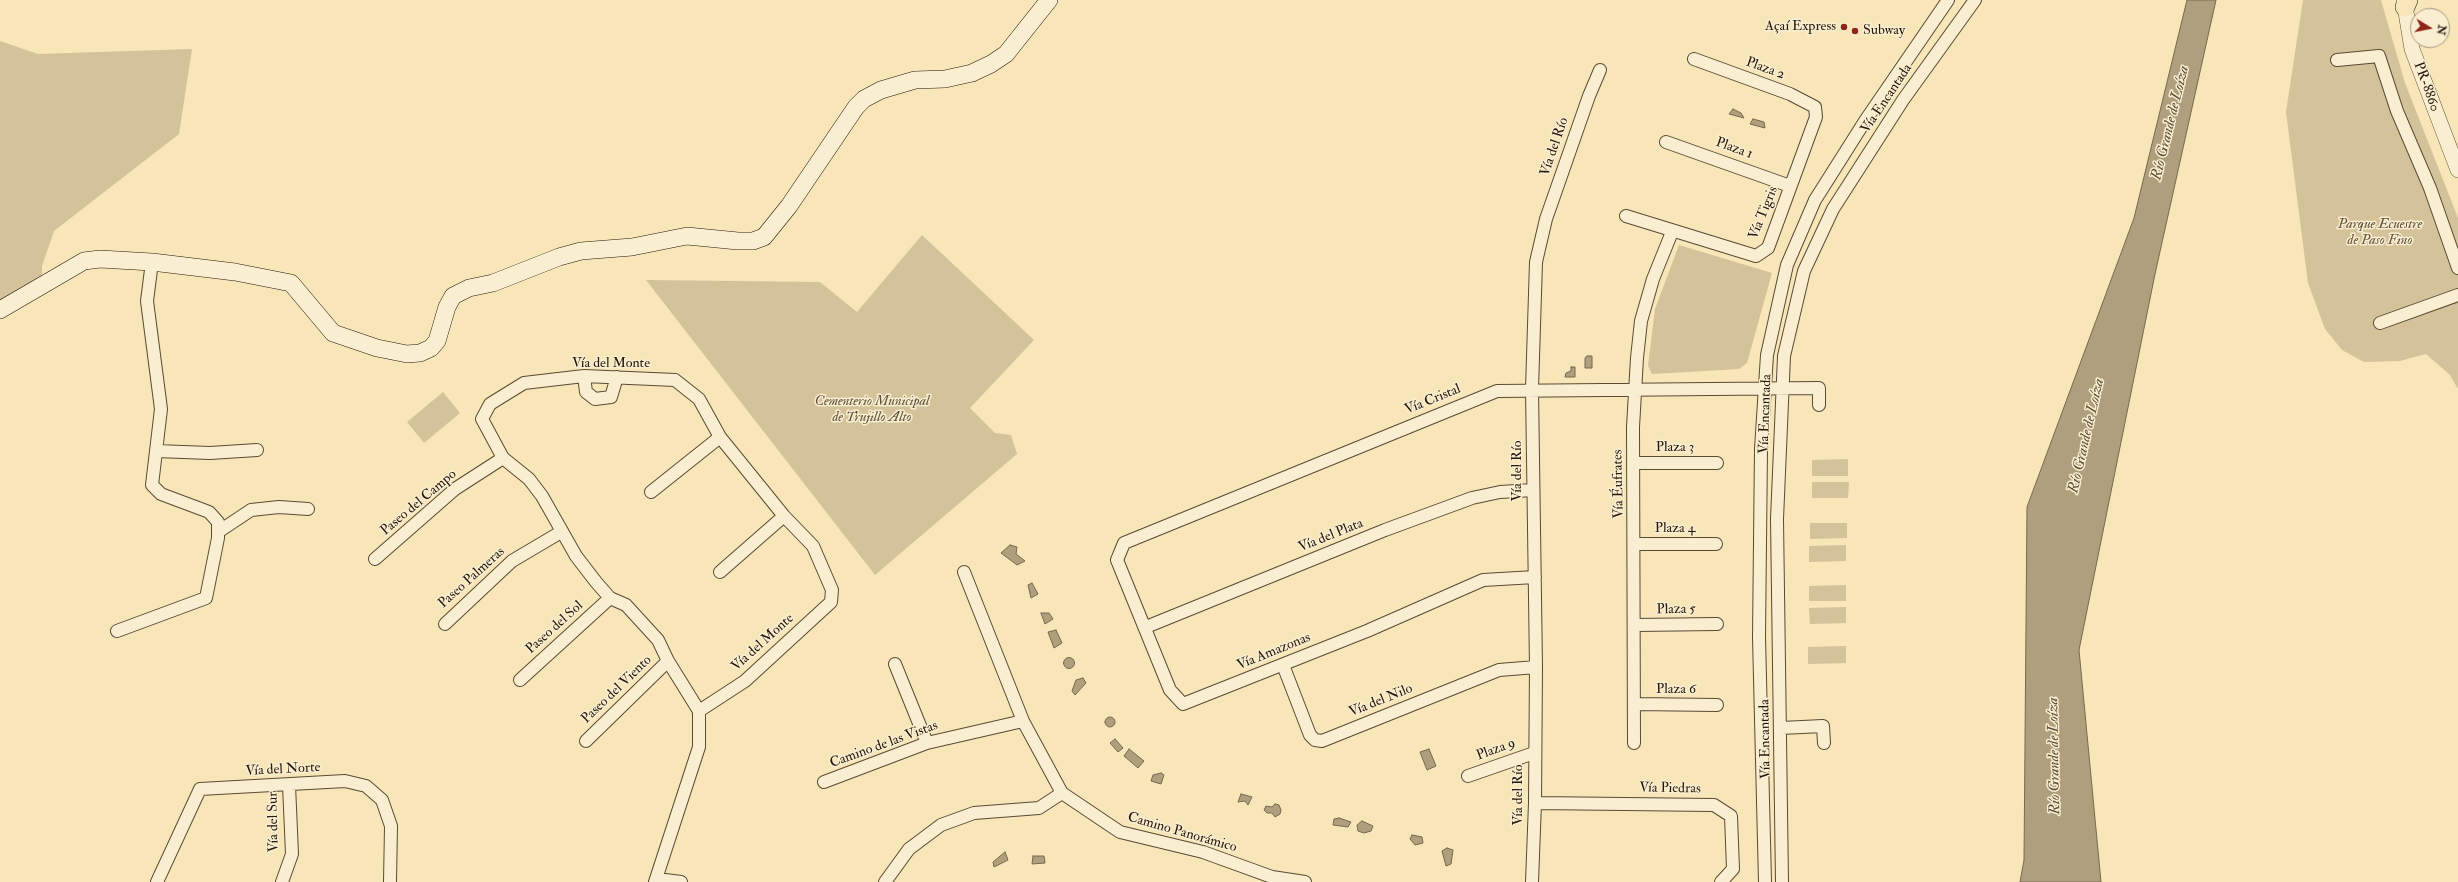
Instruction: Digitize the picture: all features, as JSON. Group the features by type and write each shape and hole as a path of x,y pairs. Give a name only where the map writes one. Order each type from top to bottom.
{"main road":[{"path":"0,310 84,261 100,258 152,262 235,272 291,283 333,332 377,348 407,354 420,353 431,348 437,341 447,307 453,296 469,288 519,274 559,257 581,251 632,247 687,236 738,241 753,241 764,237 789,206 856,107 864,99 881,90 915,80 945,79 972,73 991,64 1006,54 1050,0"}],"street":[{"name":"Vía Encantada","path":"1765,882 1760,637 1761,449 1766,355 1787,265 1815,200 1865,121 1948,0"},
{"name":"Vía Encantada","path":"1782,882 1777,519 1784,356 1804,271 1833,209 1903,100 1975,0"},
{"name":"PR-8860","path":"2406,2 2412,49 2458,170"},
{"path":"2338,60 2379,56 2397,111 2430,188 2458,268"},
{"name":"Plaza 2","path":"1694,59 1805,100 1815,107 1816,117"},
{"name":"Vía del Río","path":"1532,882 1535,803 1534,753 1536,668 1532,389 1536,262 1546,219 1589,96 1600,70"},
{"name":"Vía Tigris","path":"1626,216 1672,232 1756,256 1768,248 1816,117"},
{"name":"Plaza 1","path":"1666,142 1790,186"},
{"name":"Vía Éufrates","path":"1634,743 1634,463 1636,390 1641,321 1653,279 1672,232"},
{"path":"117,631 206,598 218,532 218,522 209,512 161,494 152,485 161,409 147,301 152,262"},
{"path":"2380,323 2458,295"},
{"path":"584,376 586,392 595,399 610,397 617,377"},
{"name":"Vía del Monte","path":"584,376 617,377 675,380 699,399 720,437 784,516 813,546 832,590 831,602 746,681 699,711 668,661 658,640 626,605 610,598 576,556 538,490 529,479 503,458 482,419 490,404 524,383 584,376"},
{"name":"Vía Cristal","path":"1121,551 1124,543 1474,399 1497,391 1532,389 1636,390 1819,388 1819,405"},
{"path":"650,492 720,437"},
{"path":"156,451 210,453 257,450"},
{"name":"Paseo del Campo","path":"375,559 455,489 503,458"},
{"name":"Plaza 3","path":"1634,463 1717,463"},
{"name":"Vía del Plata","path":"1146,627 1385,530 1472,498 1500,492 1533,490"},
{"path":"218,532 251,510 279,507 308,509"},
{"path":"720,572 784,516"},
{"name":"Paseo Palmeras","path":"444,624 512,560 561,532"},
{"name":"Plaza 4","path":"1635,544 1716,544"},
{"name":"Vía Amazonas","path":"1121,551 1117,560 1146,627 1170,690 1183,704 1283,665 1483,580 1535,576"},
{"name":"Camino Panorámico","path":"964,572 1023,721 1062,793 1120,832 1203,852 1272,877 1305,882"},
{"name":"Paseo del Sol","path":"520,680 610,598"},
{"name":"Plaza 5","path":"1635,625 1717,624"},
{"name":"Paseo del Viento","path":"586,741 668,661"},
{"path":"895,664 927,743"},
{"name":"Vía del Nilo","path":"1283,665 1310,734 1316,740 1322,741 1499,670 1536,668"},
{"name":"Plaza 6","path":"1634,704 1717,705"},
{"path":"680,882 656,880 699,748 699,711"},
{"name":"Camino de las Vistas","path":"824,782 927,743 1023,721"},
{"path":"1781,728 1824,726 1824,743"},
{"name":"Plaza 9","path":"1468,776 1534,753"},
{"name":"Vía del Norte","path":"157,882 200,789 345,781 366,786 382,800 390,826 390,882"},
{"name":"Vía del Sur","path":"282,882 292,854 289,785"},
{"path":"885,882 909,849 941,825 974,813 1039,808 1062,793"},
{"name":"Vía Piedras","path":"1535,803 1714,805 1731,816 1732,869 1721,882"}],"green space":[{"name":"Parque Ecuestre de Paso Fino","path":"2303,0 2381,0 2405,83 2458,218 2458,389 2450,375 2426,354 2400,361 2364,362 2342,350 2325,329 2308,283 2286,112"},
{"path":"0,41 38,54 192,49 179,134 54,231 42,266 42,275 0,302"},
{"name":"Cementerio Municipal de Trujillo Alto","path":"922,235 1034,340 970,408 995,433 1011,435 1017,454 875,575 646,280 820,282 857,312"},
{"path":"1679,245 1772,273 1747,363 1739,369 1652,374 1648,366 1655,309"},
{"path":"443,392 460,413 424,443 407,422"},
{"path":"1848,459 1848,476 1812,476 1812,460"},
{"path":"1812,482 1849,482 1848,498 1812,498"},
{"path":"1810,523 1847,523 1847,538 1810,539"},
{"path":"1846,545 1846,561 1809,562 1809,546"},
{"path":"1846,585 1846,601 1809,601 1809,586"},
{"path":"1846,607 1846,623 1810,624 1809,608"},
{"path":"1846,646 1846,663 1808,664 1808,647"}],"water":[{"name":"Río Grande de Loíza","path":"2187,0 2216,0 2155,274 2079,650 2101,882 2020,882 2024,860 2027,507 2134,218"},
{"path":"1733,109 1741,113 1744,118 1729,114"},
{"path":"1753,119 1764,122 1765,128 1750,124"},
{"path":"1587,356 1592,356 1592,368 1585,368 1585,358"},
{"path":"1571,367 1575,367 1575,377 1565,377 1566,373 1571,371"},
{"path":"1010,545 1017,547 1016,554 1025,561 1017,565 1001,553"},
{"path":"1032,583 1038,594 1031,598 1028,585"},
{"path":"1041,613 1049,613 1053,619 1045,624"},
{"path":"1056,630 1062,643 1054,648 1048,632"},
{"path":"1069,657 1073,659 1075,663 1073,667 1069,669 1065,667 1063,663 1065,659"},
{"path":"1083,678 1086,683 1075,695 1072,691 1076,680"},
{"path":"1108,717 1112,717 1114,718 1114,726 1108,727 1105,724 1105,720"},
{"path":"1115,739 1123,748 1118,752 1110,743"},
{"path":"1129,749 1144,761 1138,768 1124,756"},
{"path":"1429,749 1436,766 1427,770 1420,752"},
{"path":"1161,773 1164,775 1161,784 1151,781 1153,775"},
{"path":"1241,794 1252,797 1248,805 1245,801 1238,802"},
{"path":"1275,804 1279,805 1281,810 1280,814 1275,817 1272,813 1267,813 1264,810 1266,806 1272,807"},
{"path":"1339,818 1351,822 1348,827 1333,825 1334,819"},
{"path":"1362,821 1373,826 1371,831 1364,833 1358,831 1357,825"},
{"path":"1412,835 1422,837 1423,843 1415,845 1410,839"},
{"path":"1447,848 1453,850 1451,864 1446,866 1442,851"},
{"path":"1005,852 1008,860 994,867 993,862"},
{"path":"1033,856 1044,856 1045,863 1032,864"}],"place":[{"name":"Açaí Express","path":"1844,27"},
{"name":"Subway","path":"1855,31"}]}
